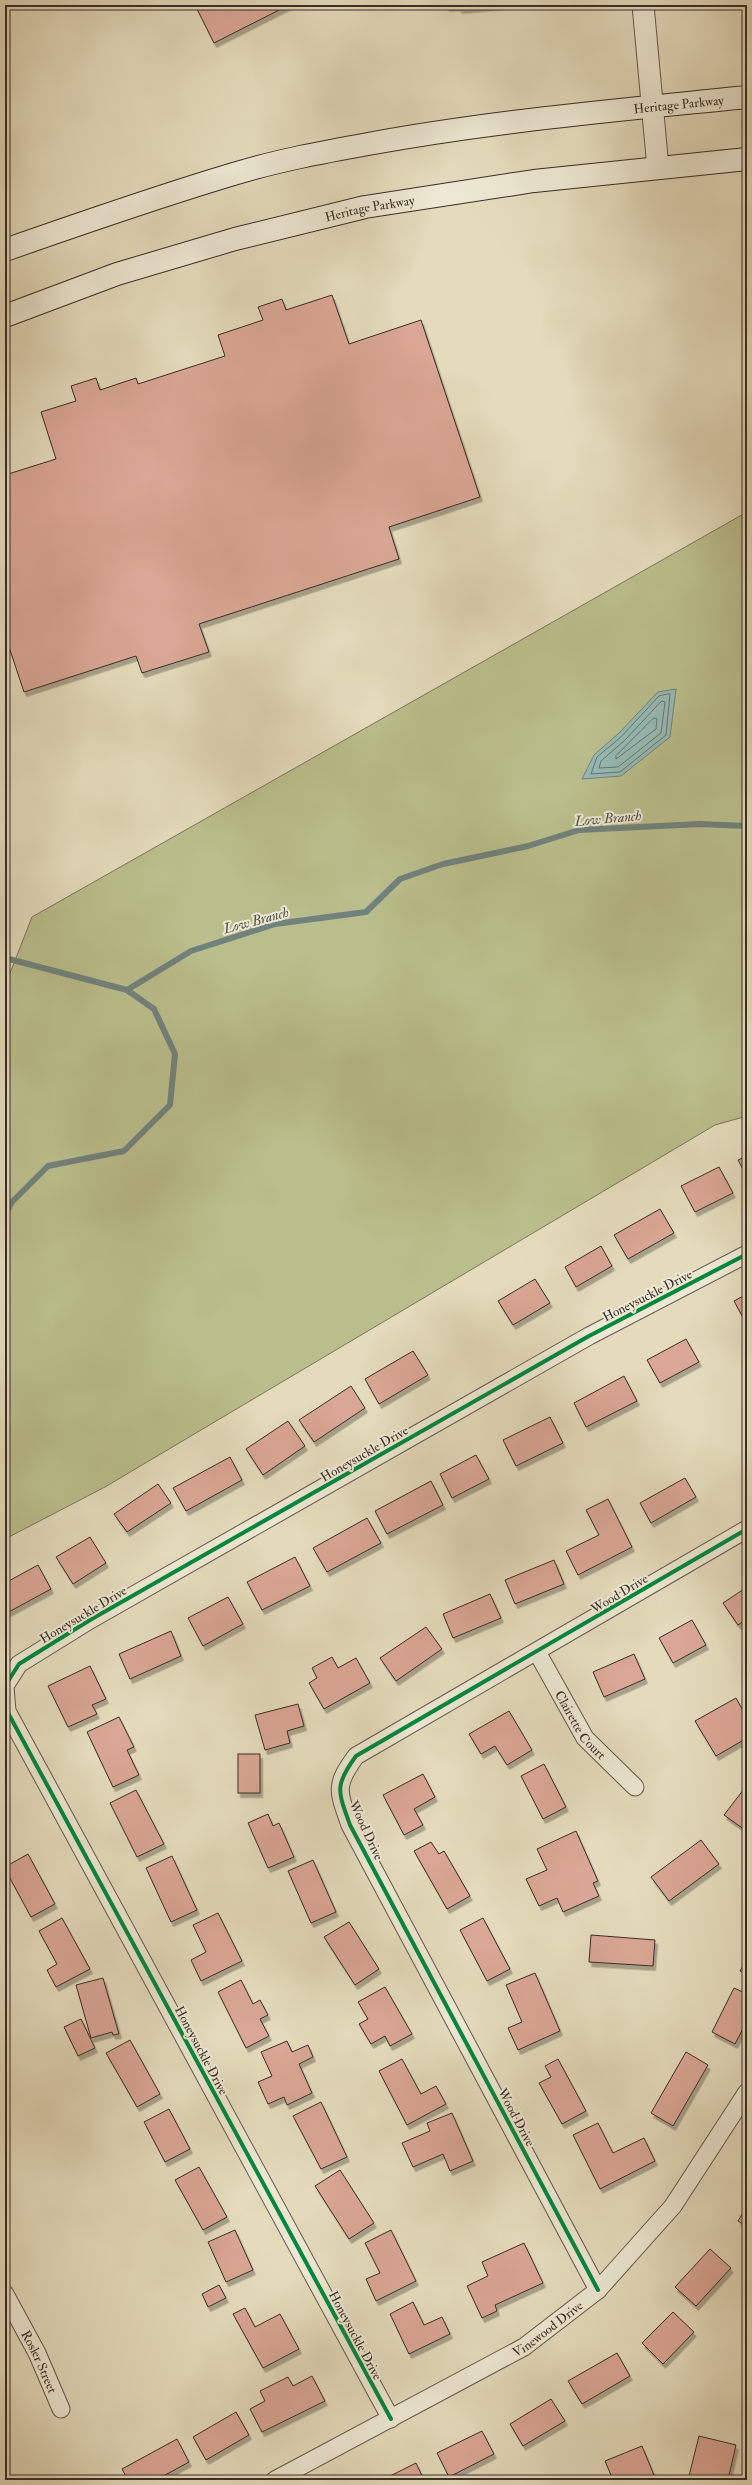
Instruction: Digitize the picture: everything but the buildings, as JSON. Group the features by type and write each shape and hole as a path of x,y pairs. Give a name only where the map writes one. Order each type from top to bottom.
{"main road":[{"name":"Heritage Parkway","path":"5,250 104,215 236,173 332,151 437,132 553,116 747,97"},
{"name":"Heritage Parkway","path":"5,316 117,274 235,239 365,207 534,181 747,159"}],"street":[{"path":"643,5 658,168"},
{"name":"Honeysuckle Drive","path":"391,2419 7,1711 5,1687 18,1664 90,1620 590,1336 747,1254"},
{"name":"Wood Drive","path":"598,2290 350,1825 340,1796 343,1775 356,1756 538,1652 747,1529"},
{"name":"Clairette Court","path":"538,1652 585,1738 635,1787"},
{"name":"Vinewood Drive","path":"276,2480 524,2347 598,2290 673,2206 747,2092"},
{"name":"Rosler Street","path":"5,2294 37,2353 62,2409"}],"green space":[{"path":"747,512 747,1116 715,1125 105,1487 5,1539 5,986 32,917"}],"water":[{"path":"676,689 670,737 621,776 582,779 594,755 618,734 658,692"}],"waterway":[{"name":"Low Branch","path":"5,1214 12,1202 48,1166 124,1151 170,1105 175,1054 154,1009 127,990 191,951 275,924 366,912 400,879 443,864 528,846 579,830 700,824 747,826"},
{"path":"5,958 127,990"}],"cycle path":[{"path":"5,1686 19,1664 90,1620 589,1336 747,1254"},
{"path":"598,2290 350,1825 341,1796 341,1782 356,1756 747,1529"},
{"path":"5,1687 7,1711 391,2419"}]}
